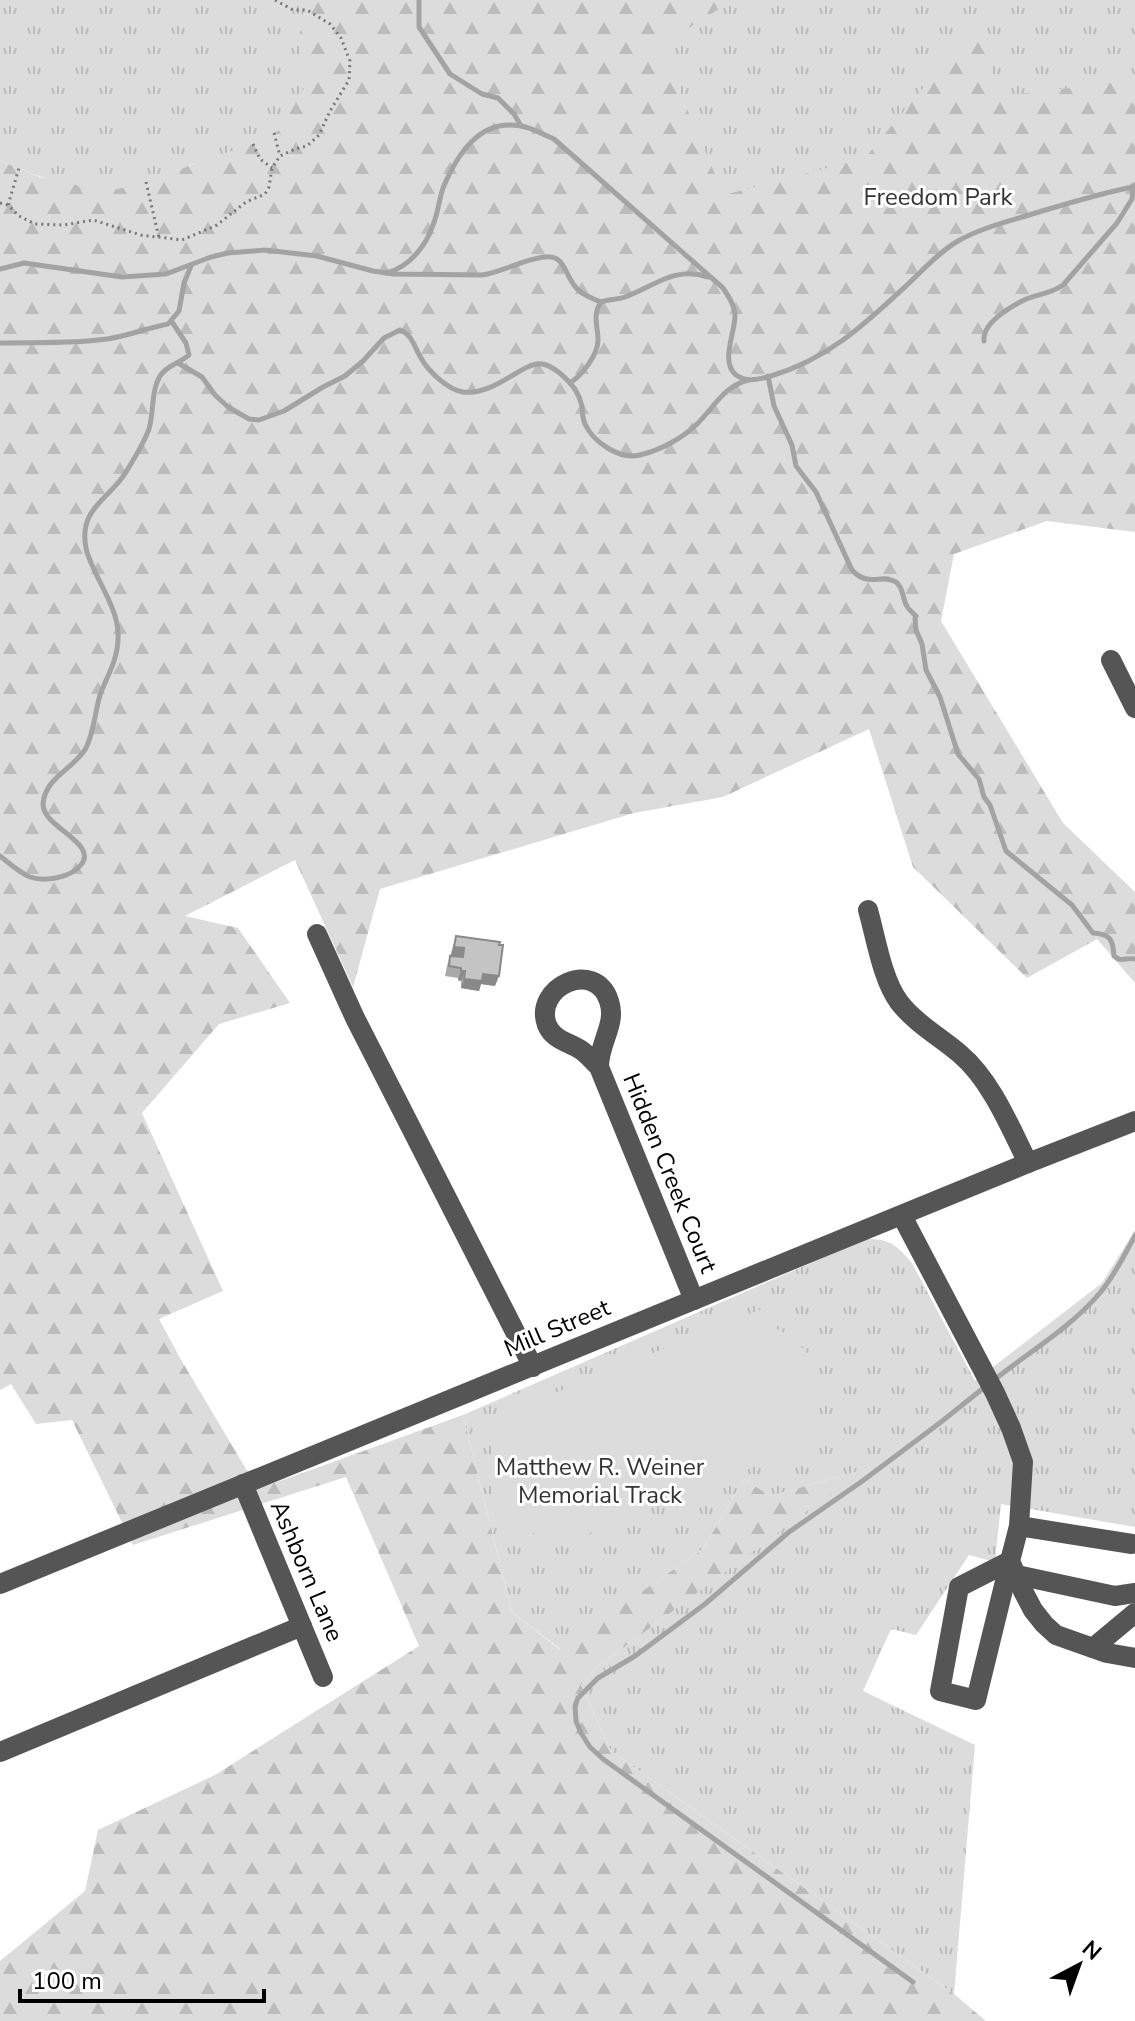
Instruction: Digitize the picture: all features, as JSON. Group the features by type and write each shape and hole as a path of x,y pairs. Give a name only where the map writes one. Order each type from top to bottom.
{"street":[{"path":"1111,660 1135,708"},
{"path":"868,910 887,981 899,1002 976,1071 1003,1112 1028,1163"},
{"path":"317,934 355,1018 533,1367"},
{"name":"Hidden Creek Court","path":"599,1067 694,1300"},
{"name":"Mill Street","path":"0,1584 1135,1121"},
{"path":"902,1216 995,1393 1023,1462 1013,1568 976,1700 940,1691 959,1587 1013,1568 1115,1596 1135,1593"},
{"name":"Ashborn Lane","path":"243,1484 323,1677"},
{"path":"1019,1526 1132,1544"},
{"path":"1013,1568 1033,1610 1056,1635 1135,1658"},
{"path":"1093,1648 1135,1613"},
{"path":"0,1752 302,1626"}],"path":[{"path":"0,203 8,205 19,216 35,224 64,225 93,220 141,235 182,240 217,225 246,202 265,194 272,168 280,156 307,146 319,135 349,80 350,61 341,38 330,24 307,10 293,10 275,0"},
{"path":"274,133 280,156"},
{"path":"253,144 260,159 272,168"},
{"path":"8,205 19,168"},
{"path":"146,182 159,238"}],"green space":[{"name":"Freedom Park","path":"0,0 1135,0 1135,458 195,163 146,183 116,189 71,185 14,167 0,161"},
{"path":"294,0 733,0 660,46 724,195 865,158 981,18 995,97 1135,80 1135,532 1047,521 954,554 941,621 1063,823 1135,892 1135,983 1097,939 1027,978 913,867 869,729 723,797 634,813 380,889 353,987 295,860 185,916 238,928 290,1003 219,1024 142,1113 223,1291 159,1319 258,1489 463,1415 512,1612 559,1649 703,1549 744,1479 770,1496 862,1470 599,1666 581,1685 611,1751 954,1994 986,2021 0,2021 0,1961 85,1891 98,1830 215,1775 419,1646 346,1477 133,1545 72,1420 36,1424 11,1384 0,1390 0,161 40,177 85,187 117,189 146,182 253,144 280,130 311,76 299,46 300,32 310,19 304,3"},
{"name":"Matthew R. Weiner Memorial Track","path":"1135,1230 1135,1527 1001,1504 995,1562 969,1555 916,1635 891,1629 863,1691 975,1745 954,1994 611,1751 581,1685 599,1666 859,1471 770,1496 744,1479 703,1549 560,1649 512,1612 463,1415 866,1239 892,1244 912,1263 975,1381 1102,1283"},
{"name":"Matthew R. Weiner Memorial Track","path":"781,1301 788,1315 764,1324 802,1347 814,1363 820,1381 821,1400 816,1419 805,1437 788,1453 582,1536 558,1538 536,1534 517,1524 502,1510 493,1492 489,1472 493,1451 505,1429 500,1431 496,1417"}],"building":[{"path":"456,936 500,942 499,945 503,945 499,976 483,974 482,981 464,979 465,971 449,966 450,956 463,957 464,948 454,947"}],"waterway":[{"path":"419,0 419,27 450,74 482,94 498,98 521,126"},
{"path":"387,273 409,261 426,241 443,188 468,145 488,130 518,125 554,139 723,288 735,312 729,355 731,369 740,377 758,379 791,369 828,350 876,314 951,245 967,236 1135,185"},
{"path":"984,341 991,323 1003,313 1016,304 1063,285 1117,223 1132,199 1133,187"},
{"path":"0,269 24,263 122,277 166,274 211,257 265,250 317,256 393,274 482,275 551,257 560,261 579,291 601,302 625,297 675,276 696,274 708,277"},
{"path":"0,343 94,341 168,324 179,311 191,266"},
{"path":"570,383 584,370 595,352 598,340 596,316 601,302"},
{"path":"0,856 26,875 43,879 70,873 81,865 84,857 83,849 51,820 43,804 54,780 86,748 117,647 114,611 89,557 85,534 91,513 119,481 144,440 160,376 189,355 186,343 172,322"},
{"path":"178,363 202,377 228,407 249,419 259,420 284,411 345,376 384,338 400,330 411,338 433,374 451,388 463,392 486,389 534,365 550,367 567,379 575,390 585,424 595,438 616,452 632,456 656,450 679,438 733,387 749,380"},
{"path":"768,376 774,406 792,445 796,466 816,492 852,570 864,578 896,582 907,607 916,616 916,630 922,644 926,670 940,697 958,754 979,779 1006,851 1072,905 1093,933 1110,938 1114,956 1135,959"},
{"path":"994,1380 1088,1306 1109,1280 1135,1236"},
{"path":"913,1982 603,1759 581,1733 575,1706 578,1698 598,1678 635,1656 705,1604 789,1532 861,1482 986,1386"}]}
